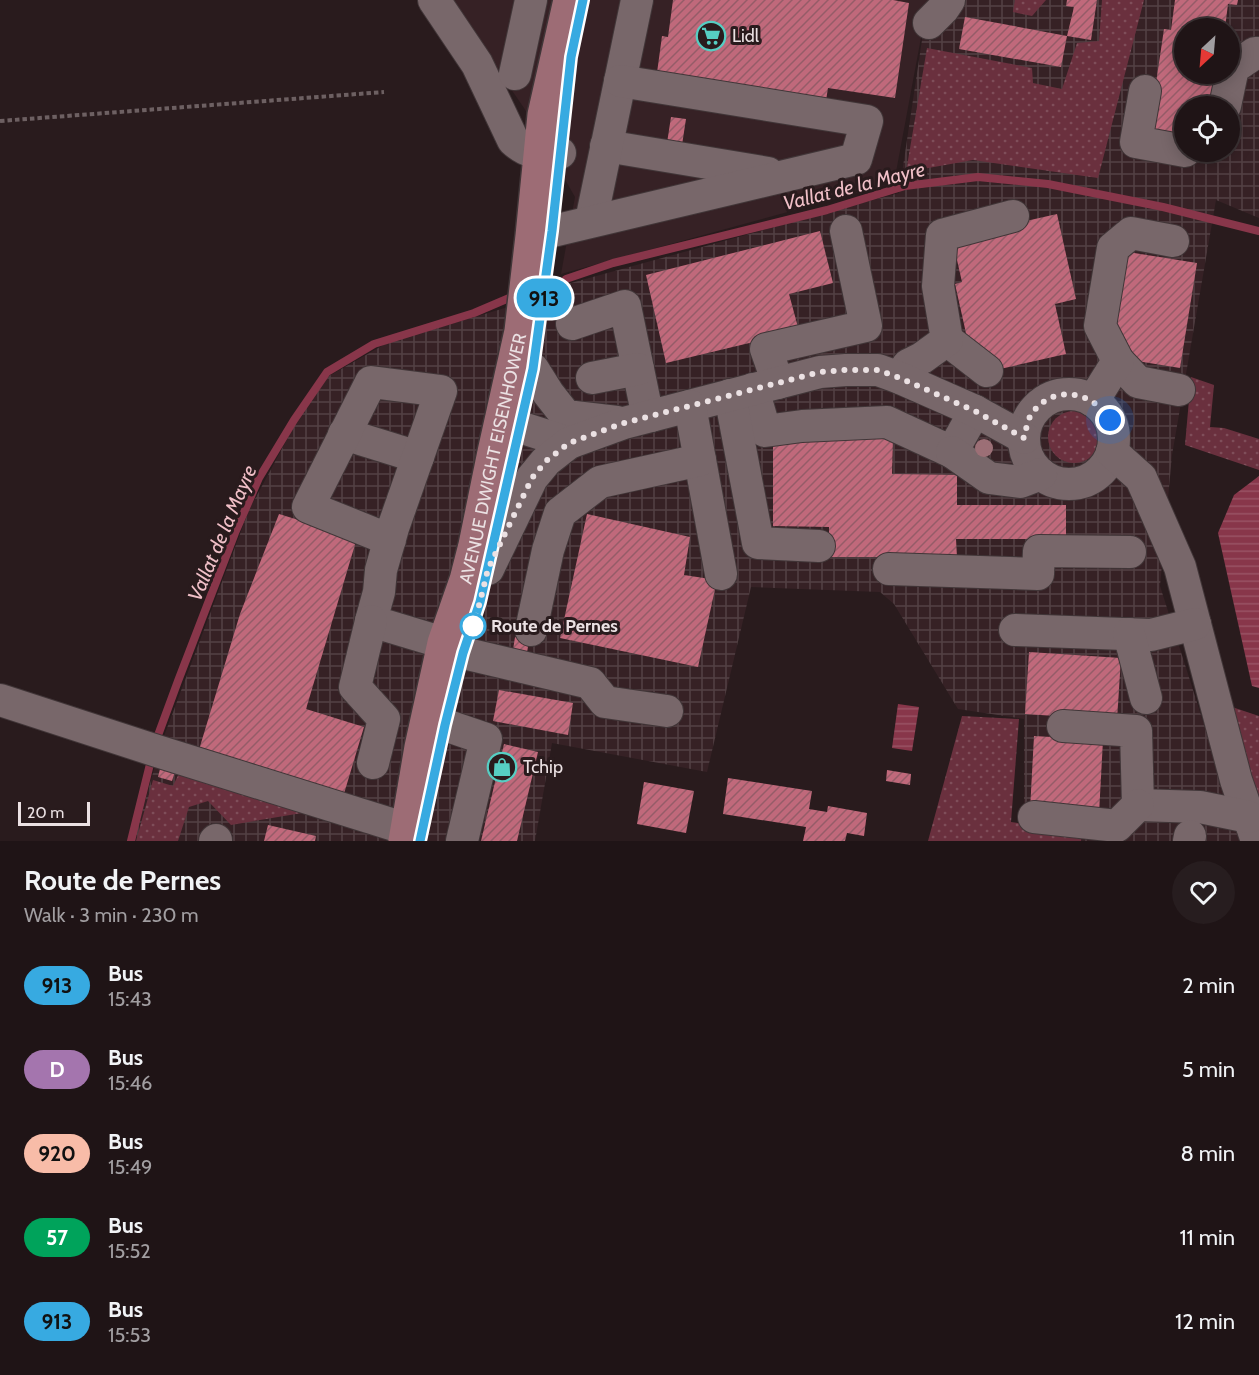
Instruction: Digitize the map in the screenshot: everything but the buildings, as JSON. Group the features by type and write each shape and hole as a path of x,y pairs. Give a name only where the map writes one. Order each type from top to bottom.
{"main road":[{"name":"AVENUE DWIGHT EISENHOWER","path":"550,153 544,115 570,0"},
{"name":"AVENUE DWIGHT EISENHOWER","path":"510,424 533,369 550,153 583,0"},
{"name":"AVENUE DWIGHT EISENHOWER","path":"411,837 421,747 453,648 480,602 481,557 510,424 521,331 542,233"},
{"name":"AVENUE DWIGHT EISENHOWER","path":"411,837 445,725 453,648"}],"street":[{"path":"434,0 477,64 513,140 522,148 550,153"},
{"path":"515,74 531,0"},
{"path":"591,221 636,0"},
{"path":"929,23 949,0"},
{"path":"1227,96 1233,68 1255,53 1259,53"},
{"path":"542,233 856,159 867,121 620,81"},
{"path":"1145,91 1136,142 1174,150"},
{"path":"606,147 783,176"},
{"path":"987,371 947,340 938,286 942,235 1013,216"},
{"path":"819,546 758,543 754,389 766,349 866,326 846,231"},
{"path":"1173,240 1131,233 1113,248 1101,326 1118,361 1138,382 1179,390"},
{"path":"572,324 625,306 645,403 637,420"},
{"path":"521,331 511,340 503,354 466,526 467,535 481,557 532,478 568,429"},
{"path":"900,378 908,365 947,340"},
{"path":"1093,401 1118,361"},
{"path":"533,369 568,429"},
{"path":"592,378 638,369"},
{"path":"510,424 534,419 568,429 637,420 820,372 878,370 975,411 1024,438"},
{"path":"373,763 384,719 356,687 379,592 381,570 441,392 370,382 308,507 390,540"},
{"path":"754,389 765,431 802,426 887,422 952,452 989,478 1020,482 1041,474"},
{"path":"1074,394 1093,401 1110,420 1114,435 1112,452 1105,466 1094,477 1079,483 1055,482 1041,474 1030,463 1025,448 1024,438 1030,416 1044,401 1058,395 1074,394"},
{"path":"690,406 721,574"},
{"path":"952,452 975,411"},
{"path":"344,434 418,456"},
{"path":"1112,452 1141,478 1180,567 1236,780 1253,829"},
{"path":"531,630 548,550 560,513 600,483 700,460"},
{"path":"889,569 1038,574 1039,551 1130,552"},
{"path":"371,621 453,648 590,683 605,702 667,711"},
{"path":"1015,630 1151,635 1196,624"},
{"path":"1129,634 1146,698"},
{"path":"0,700 411,837"},
{"path":"445,725 486,739 462,841"},
{"path":"1034,817 1117,826 1138,805 1136,731 1063,726"},
{"path":"1138,805 1200,807 1253,829"}],"path":[{"path":"0,121 384,92"}],"shaded area":[{"path":"450,0 928,0 894,183 561,274 575,197 524,108"},
{"path":"928,0 1259,0 1259,218 1216,200 1172,455 1160,586 1241,841 1023,841 1024,719 958,709 894,604 880,592 751,587 707,772 552,743 535,841 134,841 161,744 249,510 298,419 329,376 387,343 512,306 560,286 899,193"},
{"path":"1015,0 1046,0 1032,16 1013,12"},
{"path":"1102,0 1144,0 1098,178 973,160 906,172 927,48 1032,68 1033,83 1062,89 1077,43 1099,41"},
{"path":"1191,377 1214,385 1210,427 1224,428 1259,439 1259,470 1185,445"},
{"path":"1069,411 1079,411 1093,418 1100,437 1093,456 1079,463 1069,463 1059,459 1052,452 1048,442 1048,432 1052,422 1059,415"},
{"path":"1259,476 1259,688 1252,686 1218,533 1234,495"},
{"path":"898,704 919,707 912,751 892,748"},
{"path":"1229,706 1259,716 1259,804"},
{"path":"962,716 1019,719 1011,822 1082,832 1081,841 928,841"},
{"path":"182,767 320,810 231,825 208,801 189,807 178,841 136,841 153,780 173,786"}],"waterway":[{"name":"Vallat de la Mayre","path":"566,279 613,263 827,210 905,186 978,177 1048,184 1163,207 1259,231"},
{"name":"Vallat de la Mayre","path":"157,738 235,533 259,478 294,420 327,372 374,344 474,313 514,296"},
{"name":"Vallat de la Mayre","path":"131,841 151,760"}],"bus line":[{"name":"913","path":"420,841 463,653 480,602 533,369 543,306 571,57 583,0"}],"place":[{"name":"Lidl","path":"711,36"},
{"name":"Route de Pernes","path":"473,626"},
{"name":"Tchip","path":"502,767"}],"route":[{"path":"473,626 488,569 532,478 546,461 569,443 624,423 820,372 846,370 878,370 900,378 975,411 1024,438 1030,416 1044,401 1058,395 1074,394 1093,401 1110,420"}]}
